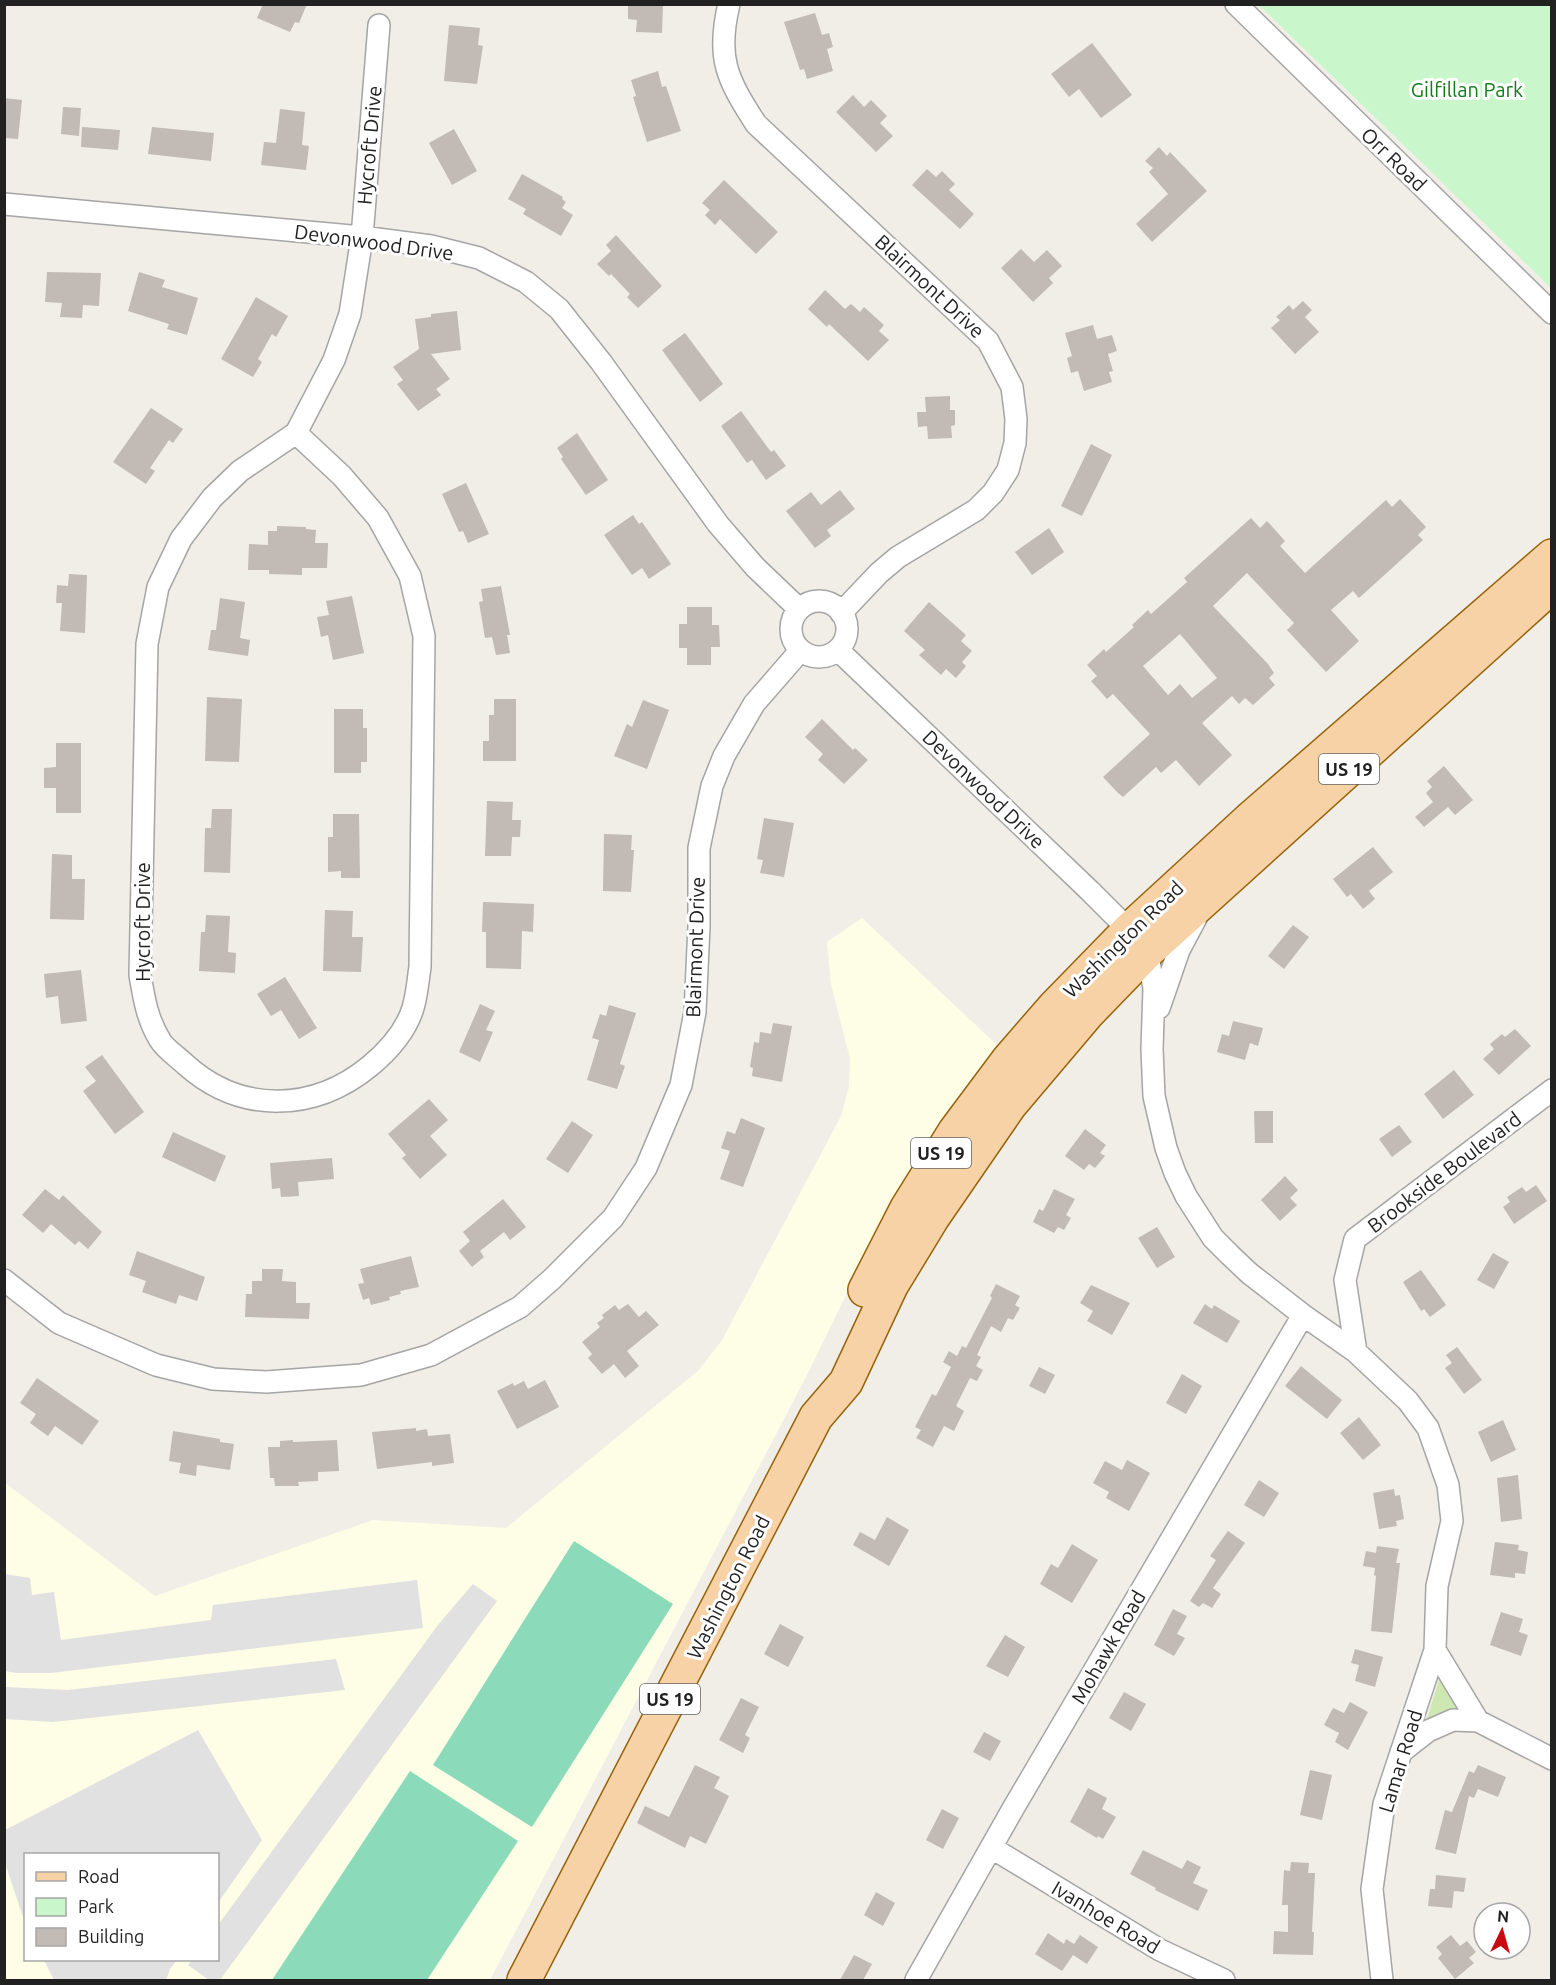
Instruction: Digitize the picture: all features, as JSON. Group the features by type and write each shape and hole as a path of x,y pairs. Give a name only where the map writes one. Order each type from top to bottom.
{"main road":[{"name":"Washington Road","path":"524,1980 816,1417 846,1382 891,1286 928,1224 1010,1105 1080,1022 1138,941 1287,786 1551,556"},
{"name":"Washington Road","path":"1138,941 1207,897 1551,586"}],"street":[{"name":"Blairmont Drive","path":"729,4 723,27 723,59 734,90 756,124 988,341 1012,387 1016,419 1015,443 1008,470 993,493 976,510 898,557 879,573 841,613"},
{"name":"Orr Road","path":"1236,4 1551,313"},
{"name":"Hycroft Drive","path":"296,433 342,476 378,518 410,576 422,626 424,636 420,967 413,1008 402,1031 384,1054 359,1075 318,1096 277,1102 244,1098 219,1089 195,1073 160,1042 146,1011 140,975 147,644 158,587 182,539 212,498 240,471 296,433 334,360 350,314 362,237 379,25"},
{"name":"Devonwood Drive","path":"4,204 362,237 431,246 478,258 526,282 559,309 601,362 718,524 755,567 800,609"},
{"path":"817,601 835,606 841,613 847,628 846,636 838,650 831,655 815,657 800,651 791,635 794,616 800,609 817,601"},
{"name":"Devonwood Drive","path":"838,650 1138,941"},
{"name":"Blairmont Drive","path":"4,1280 59,1323 156,1365 213,1379 244,1381 266,1382 361,1374 431,1355 520,1307 552,1279 613,1218 646,1168 681,1085 695,1012 699,926 699,848 712,786 724,756 754,704 800,651"},
{"path":"1153,1026 1179,950 1207,897"},
{"path":"1138,941 1154,988 1154,1096 1166,1148 1174,1173 1186,1196 1213,1238 1249,1273 1356,1352"},
{"name":"Brookside Boulevard","path":"1356,1352 1345,1280 1355,1239 1551,1090"},
{"name":"Mohawk Road","path":"915,1980 1303,1315"},
{"name":"Lamar Road","path":"1356,1352 1408,1401 1428,1428 1448,1485 1452,1521 1437,1586 1435,1650 1384,1804 1372,1889 1382,1980"},
{"path":"1435,1650 1478,1721"},
{"path":"1401,1752 1428,1731 1453,1720 1478,1721 1551,1759"},
{"name":"Ivanhoe Road","path":"992,1848 1160,1950 1224,1980"}],"shaded area":[{"path":"862,918 997,1045 886,1213 806,1377 490,1980 5,1980 4,1482 155,1596 373,1520 506,1528 699,1370 722,1340 841,1116 849,1087 850,1059 831,984 827,942"},
{"path":"4,1574 30,1578 32,1595 54,1592 61,1640 211,1620 213,1605 417,1580 423,1628 51,1673 16,1673 5,1671"},
{"path":"473,1584 497,1601 220,1980 209,1980 188,1965 191,1961 219,1961 219,1924 438,1625"},
{"path":"336,1659 345,1690 53,1722 5,1719 5,1687 68,1690"},
{"path":"198,1730 262,1840 219,1902 219,1853 24,1853 24,1920 5,1863 5,1830"},
{"path":"44,1961 176,1961 166,1980 54,1980"}],"green space":[{"name":"Gilfillan Park","path":"1259,5 1551,5 1551,288"},
{"path":"574,1541 673,1604 532,1827 433,1765"},
{"path":"1441,1673 1468,1713 1427,1719"},
{"path":"410,1771 518,1841 427,1980 272,1980"}],"building":[{"path":"263,4 307,4 299,23 295,22 290,32 257,18"},
{"path":"628,4 663,4 662,33 636,32 637,20 628,19"},
{"path":"815,13 822,35 829,33 833,47 827,49 833,71 807,79 804,69 800,70 784,22"},
{"path":"449,25 480,28 478,45 483,46 477,84 444,81"},
{"path":"1092,43 1132,95 1101,118 1079,89 1069,97 1051,74"},
{"path":"658,71 662,87 666,86 681,131 647,142 633,97 636,96 631,80"},
{"path":"853,95 864,107 871,100 887,116 880,123 893,136 876,152 836,112"},
{"path":"4,98 22,100 18,139 4,138"},
{"path":"63,107 81,108 79,136 61,134"},
{"path":"280,109 305,112 302,145 309,146 306,170 261,165 264,142 276,143"},
{"path":"82,127 120,130 118,150 81,147"},
{"path":"152,127 214,133 211,161 148,154"},
{"path":"454,129 477,171 452,185 429,143"},
{"path":"1159,147 1167,156 1170,152 1207,191 1152,242 1136,224 1168,194 1149,172 1153,168 1145,161"},
{"path":"927,169 936,177 942,171 955,184 949,190 974,214 960,229 912,185"},
{"path":"522,174 563,197 562,199 566,202 562,208 573,215 561,236 523,214 526,209 508,199"},
{"path":"724,180 778,232 756,254 720,219 715,225 705,215 710,210 702,203"},
{"path":"616,235 662,286 638,308 627,297 630,294 611,274 609,276 597,264 611,251 606,245"},
{"path":"1021,249 1034,262 1047,250 1062,266 1049,278 1053,283 1033,302 1001,268"},
{"path":"47,272 101,273 99,306 83,305 82,318 60,317 62,303 45,302"},
{"path":"139,272 165,280 162,287 198,298 187,335 167,329 169,324 128,311"},
{"path":"825,290 845,309 851,304 860,312 864,307 884,325 879,331 889,340 868,361 829,324 827,327 808,309"},
{"path":"256,297 288,316 276,337 272,334 258,359 262,362 253,377 221,359"},
{"path":"1303,301 1312,310 1305,317 1319,332 1295,354 1271,328 1280,320 1276,317 1289,305 1293,310"},
{"path":"457,311 461,350 431,354 450,379 436,389 441,395 418,411 397,384 403,380 393,367 419,349 415,319 431,317 431,314"},
{"path":"1093,325 1097,339 1112,335 1117,351 1108,354 1113,371 1109,372 1112,382 1084,391 1078,371 1071,373 1067,358 1072,356 1065,333"},
{"path":"685,333 723,384 700,402 662,350"},
{"path":"950,396 950,410 955,410 955,425 951,426 952,438 928,439 927,426 918,427 917,412 926,412 925,397"},
{"path":"151,408 183,429 173,443 169,440 150,468 155,471 146,484 113,462"},
{"path":"741,411 771,452 774,450 786,466 766,480 752,460 747,463 721,426"},
{"path":"577,433 608,480 586,495 561,459 563,457 557,448"},
{"path":"1091,444 1112,455 1082,516 1061,506"},
{"path":"466,483 489,534 468,543 463,531 459,532 442,494"},
{"path":"840,490 855,509 827,530 831,536 815,548 786,511 811,492 821,505"},
{"path":"1400,499 1426,527 1418,535 1423,540 1359,598 1353,591 1331,610 1359,641 1326,672 1287,630 1294,623 1247,573 1213,606 1268,664 1274,673 1269,678 1275,685 1253,705 1245,698 1239,704 1232,696 1202,723 1232,755 1199,786 1176,760 1161,773 1156,767 1123,797 1117,792 1103,777 1150,734 1113,694 1107,699 1091,681 1097,676 1087,665 1104,649 1106,652 1134,627 1132,625 1148,610 1151,614 1187,582 1184,578 1251,518 1260,528 1267,521 1285,541 1280,546 1305,573 1386,500 1392,507","holes":["1180,634 1217,678 1192,698 1180,684 1168,695 1143,666"]},
{"path":"633,515 639,524 642,522 671,564 649,579 642,568 632,575 604,535"},
{"path":"277,526 306,527 306,529 316,530 315,543 328,543 327,568 302,568 302,575 269,574 269,570 248,570 249,544 268,545 268,531 277,531"},
{"path":"1049,528 1064,552 1032,575 1015,552"},
{"path":"69,574 87,575 85,633 60,631 62,603 56,603 57,585 68,586"},
{"path":"501,586 510,635 507,635 510,653 496,655 492,637 485,638 479,602 483,601 481,589"},
{"path":"352,596 364,653 333,660 328,635 321,637 317,617 329,615 326,601"},
{"path":"220,598 245,602 240,638 250,640 248,656 208,650 211,630 216,630"},
{"path":"929,602 966,635 961,641 972,651 962,662 966,666 956,678 946,669 941,675 919,655 925,650 904,631"},
{"path":"687,607 712,607 712,625 719,625 720,647 711,647 711,665 687,665 687,648 679,648 679,624 687,624"},
{"path":"207,697 242,699 239,762 205,761"},
{"path":"494,699 516,699 516,761 483,761 483,741 489,741 489,715 494,715"},
{"path":"643,700 669,710 647,769 614,756 627,724 632,727"},
{"path":"334,709 363,709 363,728 367,728 367,762 361,762 361,773 334,773"},
{"path":"822,719 853,750 855,748 868,760 844,784 818,760 823,754 805,737"},
{"path":"56,743 81,743 81,813 56,813 56,788 44,788 44,768 56,767"},
{"path":"1444,766 1473,800 1455,815 1448,807 1424,827 1415,817 1433,802 1426,793 1432,787 1427,781"},
{"path":"487,801 513,802 512,820 521,820 520,837 512,837 511,856 485,856"},
{"path":"212,809 232,809 230,873 204,872 205,828 211,828"},
{"path":"333,814 359,814 360,878 341,878 341,871 328,872 328,837 333,837"},
{"path":"764,818 794,823 784,877 760,873 763,860 757,859"},
{"path":"604,834 632,835 631,850 634,850 631,892 603,891"},
{"path":"1373,847 1393,872 1369,891 1375,899 1363,909 1351,894 1347,897 1333,879"},
{"path":"52,854 72,855 72,879 85,879 84,920 50,919"},
{"path":"483,902 534,904 533,932 522,931 521,969 486,968 486,932 482,932"},
{"path":"325,910 353,911 352,937 363,937 361,972 323,971"},
{"path":"206,915 230,916 228,952 236,953 235,973 199,971 201,932 205,932"},
{"path":"1293,925 1309,937 1284,969 1268,956"},
{"path":"81,970 87,1021 61,1024 58,996 46,998 44,974"},
{"path":"285,977 317,1028 299,1039 281,1010 271,1016 257,994"},
{"path":"480,1004 495,1011 486,1030 493,1032 480,1062 459,1052"},
{"path":"609,1005 636,1013 620,1064 625,1066 617,1089 587,1080 599,1040 592,1038 600,1014 606,1016"},
{"path":"1233,1021 1263,1028 1258,1046 1250,1043 1245,1060 1217,1052 1222,1034 1229,1036"},
{"path":"773,1023 792,1026 782,1082 752,1076 753,1068 750,1067 754,1042 759,1043 760,1032 771,1034"},
{"path":"1515,1029 1531,1046 1499,1075 1483,1059 1494,1049 1490,1044 1502,1034 1505,1037"},
{"path":"102,1055 144,1112 115,1134 83,1091 96,1081 85,1067"},
{"path":"1454,1070 1474,1095 1443,1119 1424,1094"},
{"path":"429,1099 448,1120 430,1136 447,1155 420,1179 402,1158 406,1155 388,1134"},
{"path":"1254,1111 1273,1111 1273,1143 1255,1143"},
{"path":"741,1118 765,1128 743,1187 720,1179 730,1151 721,1148 727,1131 735,1134"},
{"path":"572,1121 593,1135 568,1173 546,1159"},
{"path":"1399,1125 1412,1142 1392,1157 1379,1139"},
{"path":"1085,1129 1106,1145 1100,1153 1105,1156 1095,1168 1089,1164 1084,1170 1065,1156"},
{"path":"173,1132 226,1156 215,1182 162,1157"},
{"path":"332,1158 334,1179 298,1182 299,1196 281,1197 280,1188 272,1189 270,1163"},
{"path":"1285,1176 1298,1190 1290,1198 1297,1205 1280,1221 1261,1200"},
{"path":"1536,1185 1547,1201 1514,1224 1503,1207 1510,1202 1507,1197 1522,1187 1526,1192"},
{"path":"45,1189 59,1200 63,1195 102,1232 88,1249 79,1241 75,1245 51,1224 43,1233 22,1215"},
{"path":"1054,1189 1075,1199 1066,1215 1071,1218 1064,1230 1058,1227 1054,1233 1033,1222 1039,1209 1043,1211"},
{"path":"503,1199 526,1227 510,1240 504,1232 480,1251 484,1257 472,1267 459,1251 470,1241 463,1232"},
{"path":"1157,1227 1175,1257 1157,1268 1138,1238"},
{"path":"137,1251 205,1277 197,1301 179,1295 176,1304 142,1292 146,1281 129,1275"},
{"path":"1493,1253 1509,1262 1494,1289 1477,1280"},
{"path":"411,1256 419,1287 400,1291 401,1294 389,1297 390,1300 371,1305 369,1298 363,1300 358,1284 364,1283 360,1269"},
{"path":"262,1269 283,1269 282,1281 296,1282 296,1303 310,1303 309,1319 245,1317 246,1294 252,1294 252,1281 262,1281"},
{"path":"1421,1270 1446,1305 1430,1317 1424,1309 1421,1311 1403,1282"},
{"path":"996,1284 1020,1296 1015,1305 1020,1308 1013,1320 1008,1318 1001,1332 991,1326 977,1355 981,1357 976,1366 983,1370 977,1381 970,1378 956,1406 964,1411 954,1431 944,1426 933,1447 916,1438 921,1430 915,1427 932,1394 936,1396 951,1367 943,1362 949,1351 957,1356 962,1346 966,1348 992,1298 990,1296"},
{"path":"1091,1285 1130,1303 1112,1335 1087,1321 1093,1311 1080,1303"},
{"path":"628,1304 639,1317 646,1311 659,1325 627,1351 639,1366 625,1378 614,1364 602,1374 588,1358 592,1354 582,1342 600,1327 597,1323 604,1318 602,1315 615,1305 619,1310"},
{"path":"1205,1304 1212,1309 1214,1305 1240,1321 1227,1343 1193,1323"},
{"path":"1457,1347 1482,1380 1464,1394 1445,1368 1452,1363 1446,1355"},
{"path":"1301,1366 1342,1400 1327,1419 1285,1386"},
{"path":"1039,1367 1055,1375 1045,1394 1029,1386"},
{"path":"1182,1374 1202,1386 1186,1414 1166,1403"},
{"path":"37,1378 99,1421 82,1445 55,1426 48,1436 30,1423 36,1414 20,1403"},
{"path":"545,1380 559,1407 517,1429 497,1391 513,1383 514,1386 524,1381 528,1389"},
{"path":"1359,1417 1381,1445 1363,1460 1340,1433"},
{"path":"1503,1420 1516,1450 1491,1462 1478,1432"},
{"path":"416,1428 416,1431 427,1429 428,1436 450,1434 454,1463 432,1466 432,1462 377,1469 372,1432"},
{"path":"173,1431 220,1439 220,1442 234,1444 230,1470 197,1465 196,1476 179,1473 181,1463 169,1461"},
{"path":"293,1440 293,1442 337,1440 339,1471 318,1472 318,1481 298,1482 299,1486 275,1486 274,1478 270,1478 268,1447 280,1447 280,1441"},
{"path":"1127,1460 1150,1473 1129,1511 1106,1498 1109,1492 1093,1483 1105,1461 1122,1470"},
{"path":"1518,1475 1522,1519 1501,1522 1497,1478"},
{"path":"1259,1480 1279,1493 1264,1517 1244,1505"},
{"path":"1394,1489 1395,1496 1400,1495 1404,1519 1396,1521 1397,1526 1379,1529 1373,1493"},
{"path":"887,1517 909,1530 889,1566 853,1545 860,1532 875,1540"},
{"path":"1228,1531 1245,1543 1213,1588 1221,1594 1212,1608 1203,1603 1199,1607 1190,1601 1216,1560 1210,1556"},
{"path":"1495,1542 1519,1545 1518,1550 1528,1552 1525,1574 1515,1573 1515,1578 1490,1575"},
{"path":"1072,1544 1098,1560 1072,1603 1040,1584 1051,1564 1058,1568"},
{"path":"1377,1546 1399,1549 1396,1563 1400,1563 1392,1633 1371,1631 1376,1576 1374,1575 1375,1568 1363,1566 1366,1551 1376,1553"},
{"path":"1173,1609 1187,1616 1177,1634 1185,1638 1174,1656 1154,1645"},
{"path":"1501,1612 1523,1619 1519,1632 1528,1635 1521,1656 1490,1645"},
{"path":"780,1624 804,1637 788,1667 764,1654"},
{"path":"1005,1635 1025,1647 1008,1677 986,1666"},
{"path":"1355,1649 1383,1657 1375,1687 1355,1681 1359,1665 1351,1663"},
{"path":"1124,1692 1146,1704 1131,1731 1109,1718"},
{"path":"741,1698 759,1707 745,1735 750,1738 743,1753 719,1740"},
{"path":"1350,1702 1368,1712 1348,1750 1335,1742 1339,1733 1324,1725 1333,1708 1344,1713"},
{"path":"984,1732 1001,1741 990,1761 973,1752"},
{"path":"695,1765 720,1777 714,1788 729,1796 706,1844 690,1836 685,1848 637,1823 645,1806 669,1817"},
{"path":"1478,1765 1506,1777 1498,1797 1478,1789 1474,1798 1469,1796 1456,1854 1435,1849 1445,1810 1452,1812 1469,1771 1474,1773"},
{"path":"1310,1770 1332,1775 1322,1820 1300,1815"},
{"path":"1088,1788 1107,1798 1102,1809 1116,1817 1103,1839 1098,1836 1097,1838 1070,1822"},
{"path":"942,1809 959,1818 943,1849 926,1840"},
{"path":"1143,1850 1182,1869 1187,1860 1201,1867 1193,1883 1208,1890 1198,1911 1155,1890 1156,1888 1130,1874"},
{"path":"1291,1862 1309,1863 1308,1873 1315,1873 1313,1955 1273,1954 1274,1931 1288,1932 1288,1905 1282,1905 1284,1870 1290,1871"},
{"path":"1436,1875 1466,1878 1464,1892 1454,1891 1452,1908 1428,1906 1430,1889 1435,1889"},
{"path":"876,1892 895,1903 883,1926 864,1915"},
{"path":"1048,1933 1064,1944 1066,1939 1074,1944 1080,1935 1098,1947 1087,1964 1073,1955 1062,1971 1035,1954"},
{"path":"1451,1935 1460,1946 1467,1941 1472,1947 1472,1955 1469,1958 1474,1963 1455,1979 1438,1958 1442,1954 1436,1947"},
{"path":"854,1955 872,1964 863,1980 840,1980"}]}
